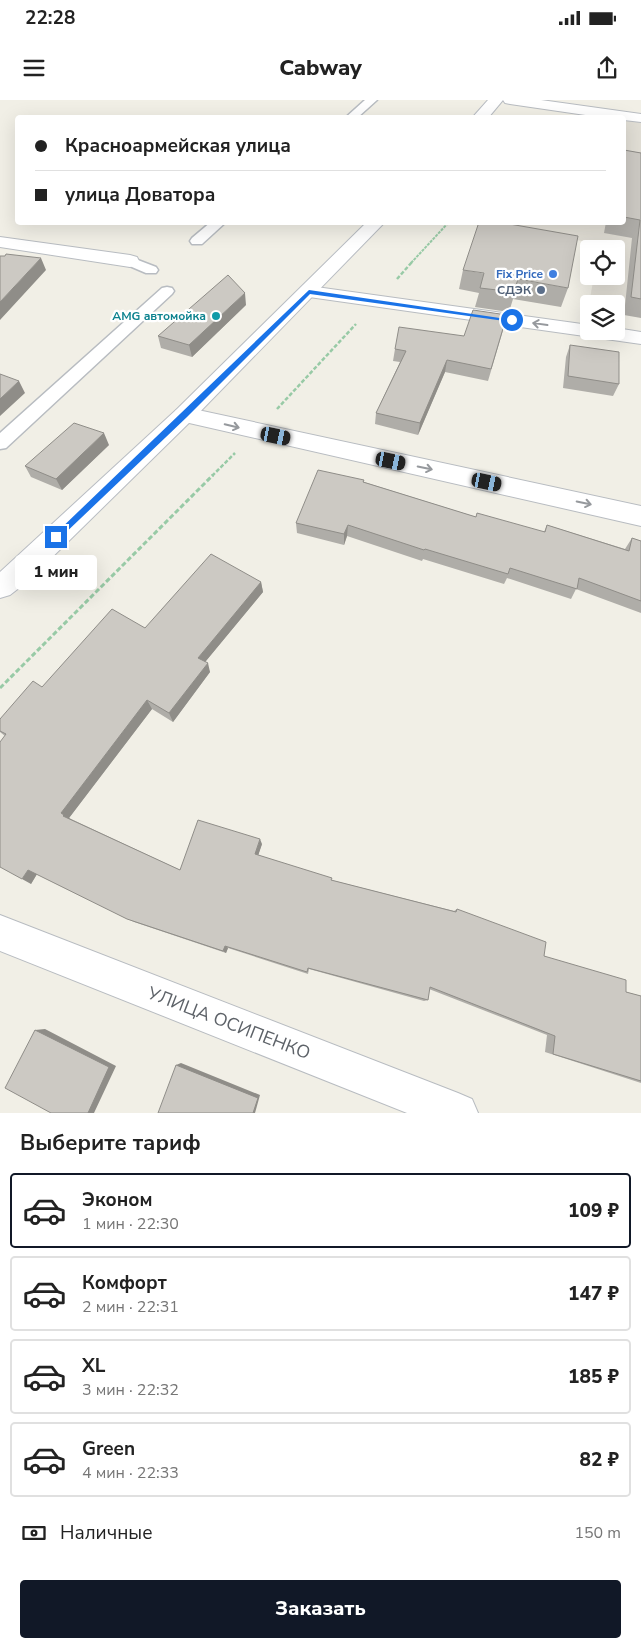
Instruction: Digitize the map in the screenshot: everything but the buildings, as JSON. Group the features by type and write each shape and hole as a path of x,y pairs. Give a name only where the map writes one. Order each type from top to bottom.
{"street":[{"path":"482,115 496,100"},
{"path":"510,100 619,115"},
{"path":"626,116 641,118"},
{"path":"0,596 6,576 184,415 309,292 373,225"},
{"path":"0,242 130,261"},
{"path":"309,292 580,330"},
{"path":"625,336 641,338"},
{"path":"184,415 641,516"},
{"name":"УЛИЦА ОСИПЕНКО","path":"0,933 458,1113"}],"lane":[{"path":"354,115 372,100"},
{"path":"197,241 216,225"},
{"path":"130,261 151,270"},
{"path":"0,443 167,291"}],"path":[{"path":"0,688 256,431 446,225"}],"shaded area":[{"path":"626,118 641,121 641,312 625,309 625,295 591,295 592,285 625,285 625,240 580,241 490,225 626,225"}],"place":[{"name":"Fix Price","path":"553,274"},
{"name":"СДЭК","path":"541,290"},
{"name":"AMG автомойка","path":"216,316"}],"route":[{"path":"56,537 309,292 512,320"}]}
